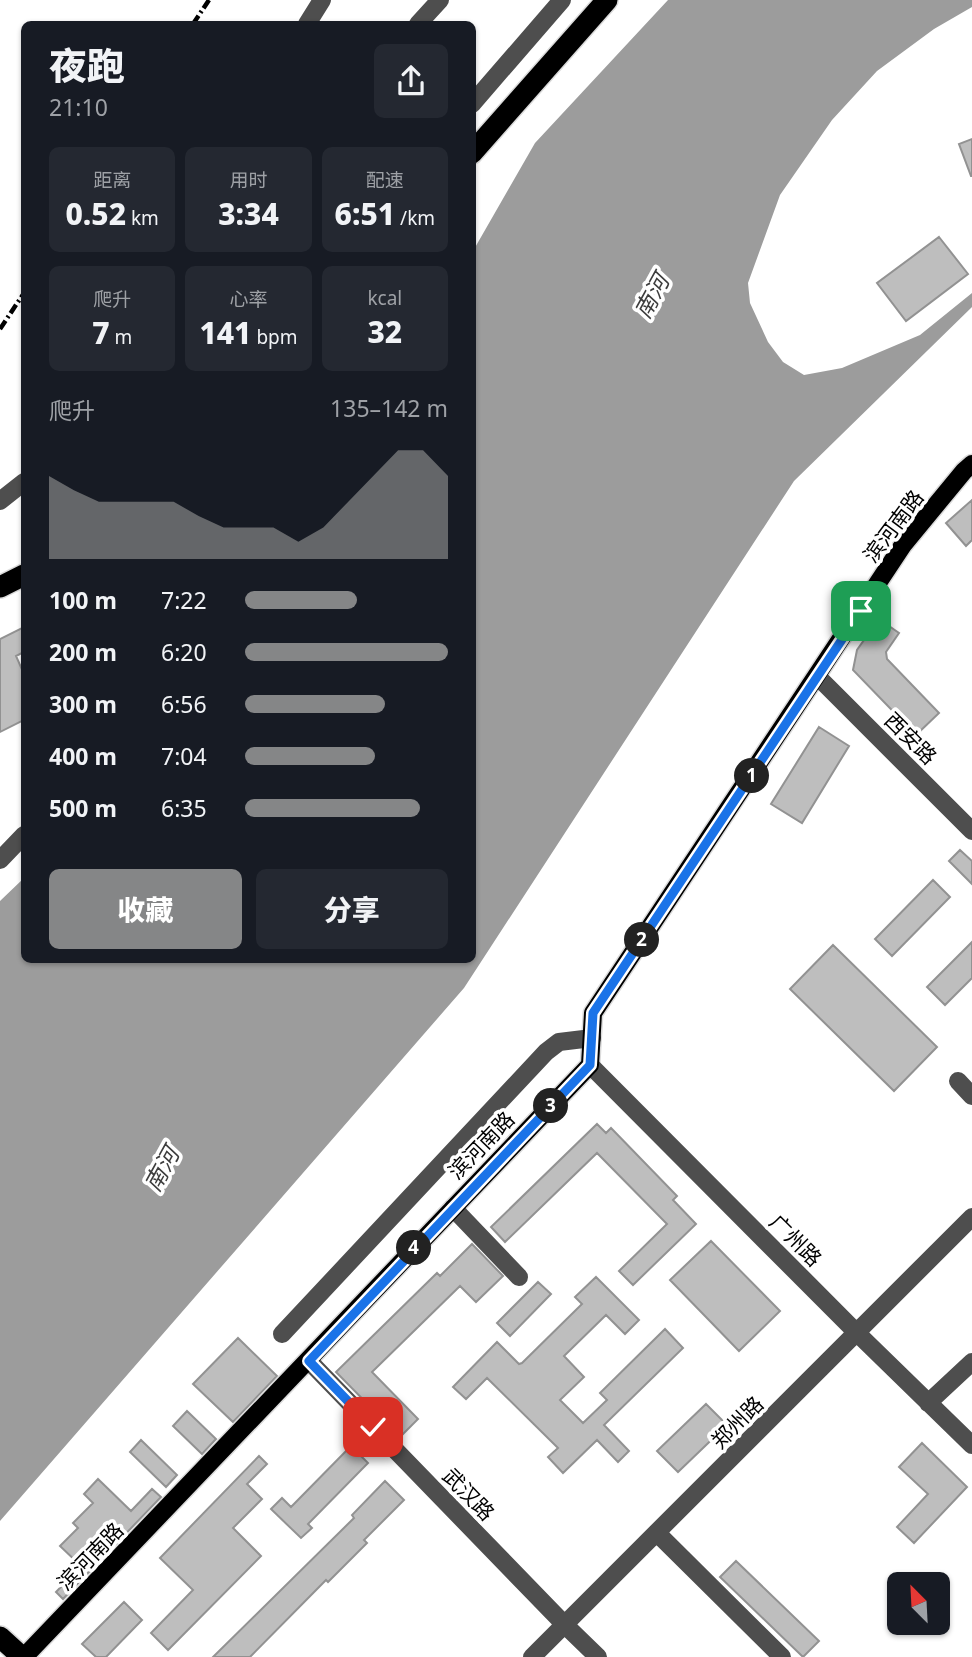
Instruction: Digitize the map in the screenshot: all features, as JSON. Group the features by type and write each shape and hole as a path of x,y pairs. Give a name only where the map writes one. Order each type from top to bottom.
{"highway":[{"path":"476,132 592,0"},
{"path":"476,148 607,0"},
{"path":"0,587 21,576"},
{"path":"0,603 21,593"},
{"path":"0,1637 23,1657"}],"main road":[{"name":"滨河南路","path":"23,1657 590,1065 593,1013 904,545 972,464"}],"street":[{"path":"309,21 322,0"},
{"path":"421,21 440,0"},
{"path":"476,99 562,0"},
{"path":"0,501 21,484"},
{"name":"西安路","path":"818,677 972,831"},
{"path":"0,860 21,838"},
{"path":"282,1334 546,1052 559,1042 592,1038"},
{"name":"广州路","path":"590,1065 972,1446"},
{"path":"958,1081 972,1096"},
{"path":"453,1208 519,1277"},
{"name":"郑州路","path":"533,1657 972,1217"},
{"name":"武汉路","path":"309,1361 598,1657"},
{"path":"928,1403 972,1362"},
{"path":"657,1533 782,1657"}],"water":[{"name":"南河","path":"668,0 972,0 972,7 934,29 877,71 832,120 780,195 748,283 750,303 768,342 783,362 804,375 842,368 920,335 972,293 972,307 794,481 464,988 0,1521 0,901 21,881 21,963 476,963 476,246 535,143"}],"building":[{"path":"972,139 972,176 971,176 959,144"},
{"path":"939,237 968,274 906,321 877,283"},
{"path":"972,500 972,540 966,546 946,523"},
{"path":"879,619 899,633 886,652 887,659 939,713 916,735 853,670 857,650"},
{"path":"21,628 21,654 16,656 21,667 21,722 0,732 0,639"},
{"path":"819,727 849,746 802,823 771,804"},
{"path":"960,850 972,861 972,884 949,861"},
{"path":"933,880 950,897 892,956 875,939"},
{"path":"972,942 972,978 945,1005 927,987"},
{"path":"833,945 937,1047 894,1091 790,989"},
{"path":"597,1124 606,1133 611,1128 677,1196 673,1200 696,1224 633,1285 619,1271 667,1224 597,1153 505,1242 491,1227"},
{"path":"711,1241 780,1311 739,1351 670,1280"},
{"path":"472,1244 503,1276 476,1302 460,1286 372,1372 418,1419 400,1437 336,1372 437,1273 440,1276"},
{"path":"596,1277 639,1320 625,1334 606,1315 564,1356 584,1377 560,1400 583,1423 607,1400 600,1393 665,1329 683,1348 604,1425 629,1451 618,1462 597,1440 563,1473 548,1457 558,1448 487,1378 466,1399 453,1387 497,1342 519,1364 522,1363 582,1304 575,1297"},
{"path":"538,1282 551,1294 510,1336 497,1323"},
{"path":"238,1338 277,1376 233,1422 193,1384"},
{"path":"706,1404 727,1425 678,1472 657,1451"},
{"path":"187,1411 216,1439 202,1454 173,1426"},
{"path":"141,1440 177,1475 166,1487 130,1452"},
{"path":"922,1443 967,1487 914,1543 897,1527 928,1494 899,1467"},
{"path":"351,1446 368,1463 308,1524 312,1528 301,1538 271,1509 282,1498 291,1507"},
{"path":"259,1456 267,1464 247,1484 262,1499 233,1528 261,1556 168,1650 151,1633 193,1590 160,1558"},
{"path":"98,1479 131,1511 152,1489 161,1497 63,1599 56,1592 81,1566 60,1546 78,1528 73,1523 93,1503 84,1494"},
{"path":"385,1481 404,1500 364,1540 367,1543 328,1582 326,1580 250,1657 213,1657 354,1518 352,1515"},
{"path":"736,1561 819,1641 803,1657 720,1577"},
{"path":"124,1602 142,1620 106,1657 96,1657 82,1644"}],"railway":[{"path":"195,21 209,0"},
{"path":"0,329 21,298"}],"route":[{"path":"373,1427 309,1361 590,1065 593,1013 861,611"}]}
